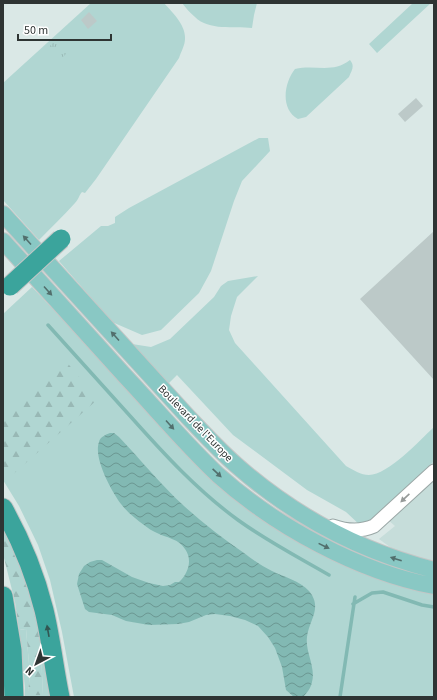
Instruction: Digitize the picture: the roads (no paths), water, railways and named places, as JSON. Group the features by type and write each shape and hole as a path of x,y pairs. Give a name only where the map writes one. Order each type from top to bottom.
{"highway":[{"path":"6,289 62,239"},
{"path":"3,508 20,542 38,588 48,630 60,697"},
{"path":"3,596 12,650 14,697"}],"main road":[{"name":"Boulevard de l'Europe","path":"3,214 208,437 246,473 319,525 360,545 398,560 434,570"},
{"name":"Boulevard de l'Europe","path":"3,241 189,446 240,493 295,531 334,551 377,570 434,586"}],"street":[{"path":"292,506 339,528 347,530 361,530 374,526 380,522 434,471"}],"water":[{"path":"110,433 114,433 119,437 176,498 213,531 258,563 297,582 309,591 315,603 314,614 307,637 313,676 311,686 303,697 294,697 286,690 282,667 275,648 258,626 245,620 215,614 206,615 189,622 178,624 149,625 126,621 112,615 89,612 85,609 77,584 79,574 84,566 90,562 102,560 132,577 163,586 179,582 187,571 189,562 187,553 180,543 152,530 129,513 117,499 104,474 98,449 100,439"}],"waterway":[{"path":"48,325 156,445 209,497 223,509 260,535 329,575"},
{"path":"353,604 372,593 383,592 422,605 434,607"},
{"path":"340,697 355,597"}]}
